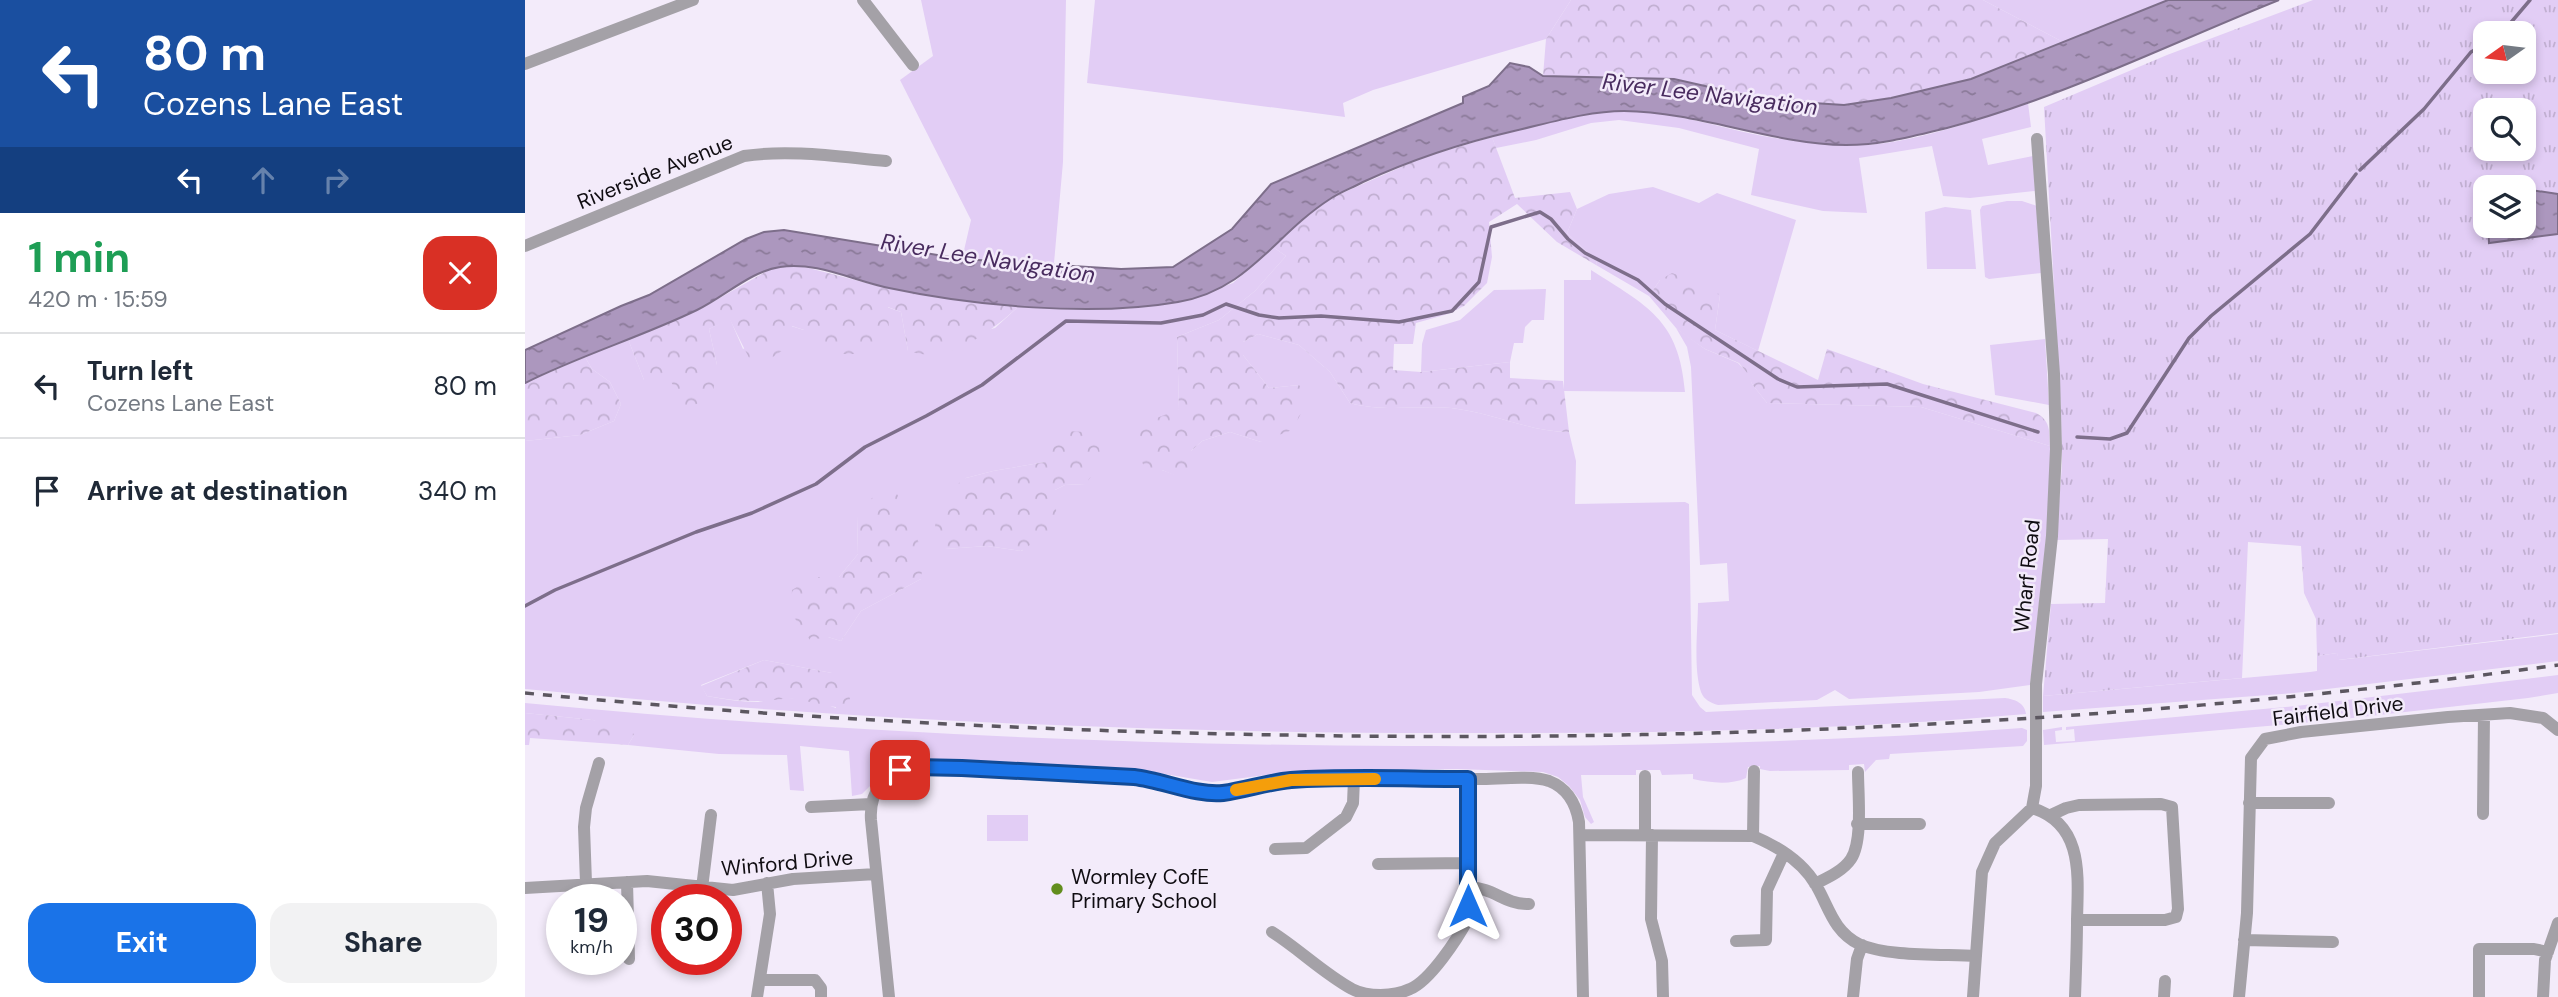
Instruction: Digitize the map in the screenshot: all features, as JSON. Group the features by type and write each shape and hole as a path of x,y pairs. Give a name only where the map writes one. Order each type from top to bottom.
{"street":[{"path":"525,64 693,0"},
{"path":"866,1 913,65"},
{"name":"Wharf Road","path":"2032,808 2036,786 2036,684 2052,536 2056,449 2054,361 2038,139"},
{"name":"Riverside Avenue","path":"525,246 744,156 785,153 886,161"},
{"name":"Fairfield Drive","path":"2239,997 2248,886 2251,758 2265,739 2301,732 2510,713 2539,716 2558,730"},
{"path":"2483,814 2484,715"},
{"path":"586,883 586,808 599,762"},
{"path":"889,997 871,804 876,790 888,776 914,767 1134,777 1161,780 1203,792 1223,793 1291,780 1536,779 1549,782 1563,790 1577,811 1580,835 1583,997"},
{"path":"1753,836 1754,771"},
{"path":"1815,884 1841,869 1851,859 1857,845 1858,772"},
{"path":"1645,776 1652,927 1662,961 1663,997"},
{"path":"1275,849 1306,848 1346,817 1353,803 1354,779"},
{"path":"1272,932 1353,989 1366,994 1397,993 1411,989 1422,981 1461,933 1468,919 1468,779"},
{"path":"2249,803 2329,803"},
{"path":"811,807 871,804"},
{"path":"2051,815 2079,805 2161,804 2172,807 2178,909 2176,917 2165,920 2077,919"},
{"path":"1973,997 1981,883 1985,862 2000,837 2032,808 2051,815 2070,839 2074,850 2078,871 2075,997"},
{"name":"Winford Drive","path":"702,884 711,816"},
{"path":"1857,824 1920,824"},
{"path":"1580,835 1753,836 1802,866 1815,884 1836,925 1850,939 1861,945 1890,951 1976,956"},
{"path":"1736,941 1766,940 1767,890 1784,853"},
{"path":"1378,864 1468,863"},
{"name":"Winford Drive","path":"742,888 793,879 876,874"},
{"name":"Winford Drive","path":"525,888 657,881 676,884"},
{"path":"757,997 770,914 767,883"},
{"path":"1468,887 1487,889 1510,903 1529,904"},
{"path":"2543,997 2545,960 2558,923"},
{"path":"2244,940 2333,942"},
{"path":"1853,997 1861,945"},
{"path":"2479,997 2479,949 2534,949 2548,952"},
{"path":"759,980 815,980 821,988 821,997"},
{"path":"2164,997 2165,981"}],"green space":[{"path":"921,0 1066,0 1063,162 1054,263 962,259 971,220 900,80 933,56"},
{"path":"1095,0 1571,0 1546,39 1373,90 1343,103 1345,117 1087,83"},
{"path":"1571,0 1983,0 2063,42 1971,79 1891,98 1844,105 1767,100 1674,79 1543,76 1546,39"},
{"path":"1983,0 2168,0 2063,42"},
{"path":"2313,0 2558,0 2558,633 2338,660 2337,653 2317,656 2316,619 2304,593 2301,546 2248,542 2242,678 2043,696 2051,604 2105,603 2108,539 2056,540 2062,465 2061,412 2044,107 2167,55"},
{"path":"2028,103 2031,127 1982,139 1988,165 2033,156 2035,191 1970,198 1943,196 1932,146 1859,158 1867,213 1823,211 1751,195 1759,149 1679,128 1619,120 1591,123 1536,140 1496,148 1492,137 1573,117 1639,111 1789,140 1866,145 1937,132"},
{"path":"1492,137 1515,198 1570,192 1577,209 1567,233 1597,261 1596,265 1557,242 1517,204 1489,222 1492,257 1487,283 1464,306 1448,314 1416,323 1413,344 1394,344 1393,370 1421,372 1510,362 1510,378 1563,381 1569,432 1541,429 1458,409 1390,408 1350,403 1330,372 1299,345 1258,334 1243,342 1243,355 1269,388 1299,385 1309,399 1292,430 1261,442 1230,432 1202,441 1191,451 1192,471 1181,478 1162,470 1146,470 1138,454 1132,428 1179,409 1177,337 1219,320 1255,291 1286,256 1273,247 1331,198 1424,157"},
{"path":"1653,187 1699,203 1717,193 1796,220 1758,351 1715,330 1720,295 1660,280 1649,296 1596,265 1597,261 1567,233 1577,209 1609,194"},
{"path":"2022,201 2037,206 2041,273 1989,279 1985,277 1980,210 1982,206"},
{"path":"1945,207 1971,210 1976,269 1927,269 1925,212"},
{"path":"1273,247 1286,256 1255,291 1219,320 1177,337 1179,409 1146,469 1162,470 1181,477 1191,451 1202,441 1230,432 1261,442 1299,385 1269,388 1243,355 1243,342 1258,334 1299,345 1330,372 1350,403 1390,408 1458,409 1541,429 1569,432 1576,461 1575,504 1689,504 1692,695 1706,712 2005,698 2021,704 2026,714 1891,724 1687,731 1363,733 1123,728 884,717 525,689 525,441 580,435 614,421 621,404 610,382 592,369 585,357 628,339 644,380 717,365 709,329 730,319 743,349 791,326 804,330 887,307 901,312 908,351 995,328 1019,306 1125,309 1180,302 1233,283","holes":["1045,462 1085,484 1065,485 1055,490 1022,551 987,546 945,549 945,519 966,478","857,516 921,579 861,611 841,641 828,637 813,577 839,577 858,554","764,660 832,673 836,708 814,701 790,698 758,702 707,696 701,685"]},
{"path":"797,265 886,288 1019,306 968,344 939,354 908,351 901,312 888,307 889,334 862,354 828,354 810,345 804,330 792,326 786,348 770,359 750,360 730,320 709,329 717,365 713,392 697,404 685,406 670,380 644,380 628,339 702,308 774,267"},
{"path":"1591,270 1644,305 1657,317 1676,347 1685,392 1564,391 1564,280 1591,280"},
{"path":"1672,273 1707,285 1720,295 1715,330 1818,380 1827,349 1923,384 2036,413 2047,423 2050,446 1921,407 1767,403 1739,363 1705,349 1686,336 1649,296 1660,280"},
{"path":"1546,289 1544,320 1532,320 1525,327 1523,343 1514,343 1510,362 1421,372 1422,344 1426,330 1460,320 1494,290"},
{"path":"1676,328 1705,349 1738,363 1749,374 1752,384 1767,403 1921,407 2050,446 2050,504 2030,685 1979,692 1849,699 1835,690 1817,700 1718,705 1706,699 1701,692 1697,671 1698,603 1729,601 1727,563 1700,565 1691,367 1687,347"},
{"path":"2045,339 2049,405 1995,395 1990,345"},
{"path":"585,357 592,369 610,382 621,404 614,421 580,435 525,441 525,383"},
{"path":"1064,431 1087,432 1098,442 1102,464 1085,484 1065,485 1055,490 1057,527 1021,551 987,546 945,549 936,541 935,523 945,518 943,495 966,478 1045,462 1047,444"},
{"path":"877,492 897,494 919,545 921,579 861,611 841,641 828,637 810,640 791,613 792,590 813,577 839,577 858,554 857,516"},
{"path":"2558,634 2558,661 2294,693 2043,712 2043,696 2310,672 2317,671 2317,656 2337,653 2339,660"},
{"path":"764,660 832,673 840,680 850,698 848,707 794,699 761,701 719,698 707,696 701,686"},
{"path":"2558,675 2558,693 2528,698 2335,720 2334,715 2319,717 2317,710 2312,711 2313,722 2044,745 2043,730 2062,727 2062,730 2055,731 2056,742 2075,741 2074,729 2066,730 2066,727 2296,706"},
{"path":"525,703 855,729 1185,743 1637,745 1791,741 2022,728 2027,730 2027,741 2023,746 1890,754 1889,759 1876,760 1865,772 1864,764 1849,765 1849,770 1770,771 1760,769 1760,766 1748,767 1746,778 1721,783 1693,779 1693,774 1662,775 1660,770 1636,770 1636,775 1581,775 1583,797 1594,822 1591,824 1585,817 1580,800 1569,786 1558,777 1543,772 1457,769 1296,771 1212,782 1135,769 912,759 890,766 862,794 852,796 849,751 800,746 804,791 790,790 787,755 719,754 628,745 634,735 593,720 525,713"},
{"path":"525,713 630,727 634,735 628,745 530,738 529,745 525,745"},
{"path":"987,815 1028,815 1028,841 987,841"}],"water":[{"name":"River Lee Navigation","path":"2168,0 2279,0 2031,102 1947,128 1885,142 1859,145 1818,143 1680,117 1624,111 1569,118 1475,141 1400,166 1338,194 1310,213 1243,274 1203,296 1178,302 1109,309 995,304 889,288 807,267 780,267 759,274 676,320 525,383 525,350 649,295 746,239 764,232 784,230 962,259 1121,269 1173,267 1232,229 1271,184 1463,103 1463,97 1489,86 1510,63 1529,67 1543,76 1674,79 1767,100 1844,105 1891,98 1971,79"},
{"path":"2536,191 2558,194 2558,234 2536,237"},
{"path":"2489,238 2527,238 2489,243"}],"waterway":[{"path":"2512,21 2530,0"},
{"path":"2360,170 2424,109 2473,51"},
{"path":"2077,437 2110,439 2127,433 2189,338 2211,316 2310,234 2356,174"},
{"path":"525,606 555,590 696,532 752,513 816,484 865,447 982,385 1066,321 1161,323 1203,315 1226,304 1259,315 1279,318 1321,316 1399,322 1452,311 1479,282 1491,227 1540,212 1551,219 1568,239 1585,253 1638,280 1665,304 1778,379 1797,387 1887,384 2038,432"}],"railway":[{"path":"525,693 835,718 1145,732 1353,736 1655,734 1806,730 2108,713 2258,700 2558,665"}],"slow traffic":[{"path":"1236,790 1291,780 1375,779"}],"place":[{"name":"Wormley CofE Primary School","path":"1057,889"}],"route":[{"path":"900,770 914,767 1098,774 1161,780 1203,792 1223,793 1291,780 1468,779 1468,906"}]}
